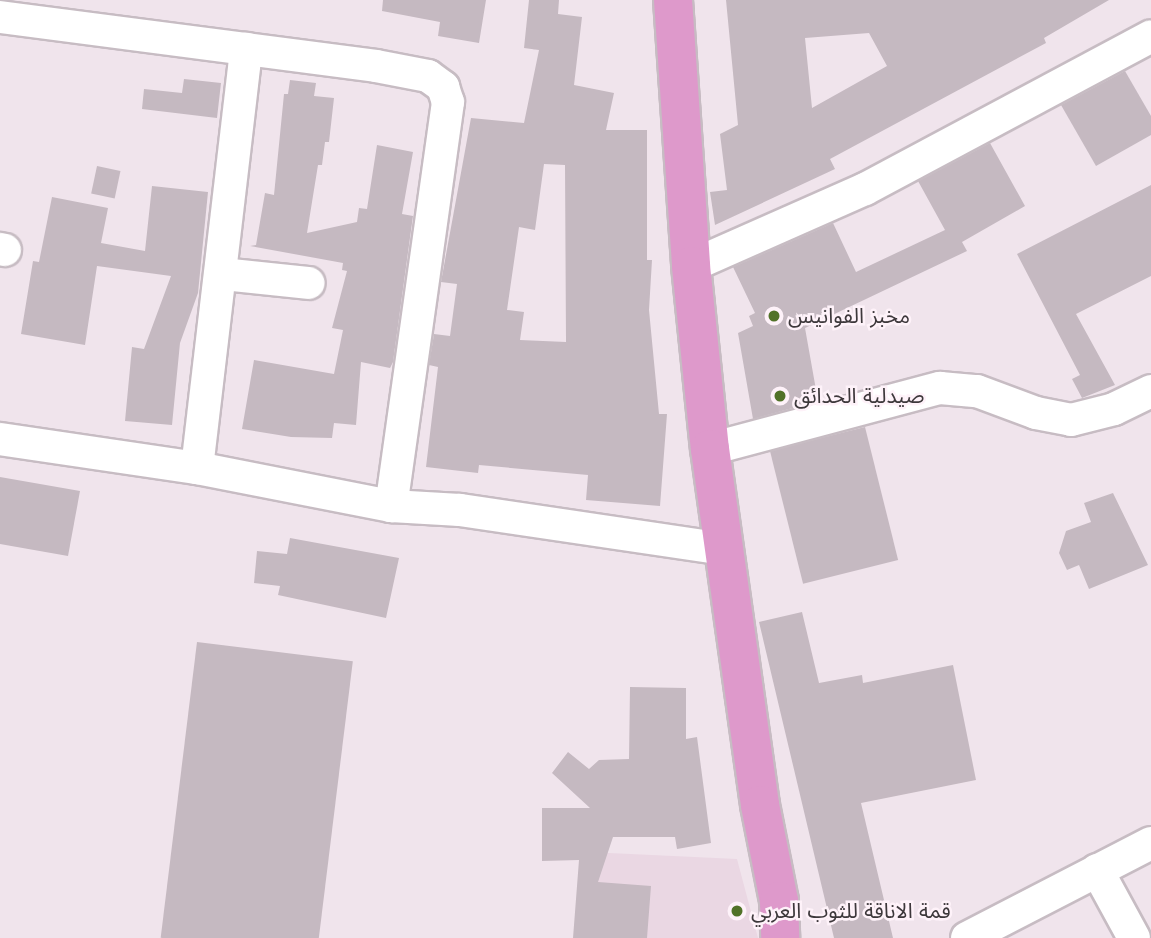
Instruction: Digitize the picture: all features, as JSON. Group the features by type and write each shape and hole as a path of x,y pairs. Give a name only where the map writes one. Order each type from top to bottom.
{"main road":[{"path":"673,0 691,266 710,449 747,723 779,901 780,938"},
{"path":"779,901 800,938"}],"street":[{"path":"0,17 402,71 428,76 443,87 448,102 391,506"},
{"path":"691,266 865,189 1151,36"},
{"path":"197,468 223,274 246,49"},
{"path":"223,274 309,284"},
{"path":"710,449 940,388 977,391 1036,414 1071,420 1114,409 1151,391"},
{"path":"0,439 197,468 391,506 460,510 725,549"},
{"path":"967,938 1151,843"},
{"path":"1097,870 1134,938"}],"shaded area":[{"path":"588,852 737,859 758,938 591,938"}],"building":[{"path":"383,0 486,0 479,43 438,36 440,22 382,11"},
{"path":"529,0 559,0 558,14 582,17 574,85 614,93 606,130 647,130 647,260 652,260 649,310 659,414 667,414 660,506 586,500 588,475 479,465 478,473 426,467 438,367 429,365 434,334 450,336 457,284 441,282 471,118 524,123 539,50 524,48","holes":["544,164 565,165 566,342 520,340 524,312 507,310 519,227 535,230"]},
{"path":"726,0 1109,0 1044,38 1046,43 830,159 835,169 715,225 710,192 727,190 720,134 738,125","holes":["869,33 887,66 812,108 805,38"]},
{"path":"1125,71 1151,116 1151,135 1096,166 1061,105"},
{"path":"184,79 221,83 217,118 142,109 144,89 182,93"},
{"path":"290,80 316,83 314,96 334,98 329,142 325,142 322,165 318,165 307,233 357,222 359,208 367,209 377,145 413,152 402,214 413,216 393,362 390,368 361,362 356,425 334,423 332,438 291,437 242,429 254,360 334,374 343,330 332,328 347,271 342,270 343,263 250,246 256,245 265,193 274,195 284,94 288,94"},
{"path":"990,143 1025,206 962,242 967,251 805,328 818,401 753,419 738,333 753,326 749,316 755,313 733,267 833,223 856,272 945,230 918,181"},
{"path":"97,166 120,171 115,198 91,193"},
{"path":"1151,185 1151,276 1076,314 1115,385 1082,398 1072,379 1080,375 1017,254"},
{"path":"152,186 208,192 198,293 180,343 172,425 125,421 132,347 144,349 171,276 97,266 85,345 21,334 33,261 39,262 52,197 108,208 101,243 145,251"},
{"path":"865,427 898,560 803,584 770,451"},
{"path":"0,477 80,491 68,556 0,544"},
{"path":"1113,493 1148,565 1089,589 1079,565 1067,570 1059,553 1066,531 1091,522 1084,503"},
{"path":"290,538 399,558 386,618 278,595 280,586 254,583 257,551 287,554"},
{"path":"802,612 819,683 862,675 863,683 953,665 976,780 861,803 893,938 834,938 759,622"},
{"path":"197,642 353,661 319,938 161,938"},
{"path":"630,687 686,688 686,739 697,737 711,843 677,849 675,837 613,837 598,882 651,886 647,938 573,938 579,860 542,861 542,808 590,808 552,773 568,752 589,769 599,760 629,759"}],"place":[{"name":"مخبز الفوانيس","path":"774,316"},
{"name":"صيدلية الحدائق","path":"780,396"},
{"name":"قمة الاناقة للثوب العربي","path":"737,911"}]}
